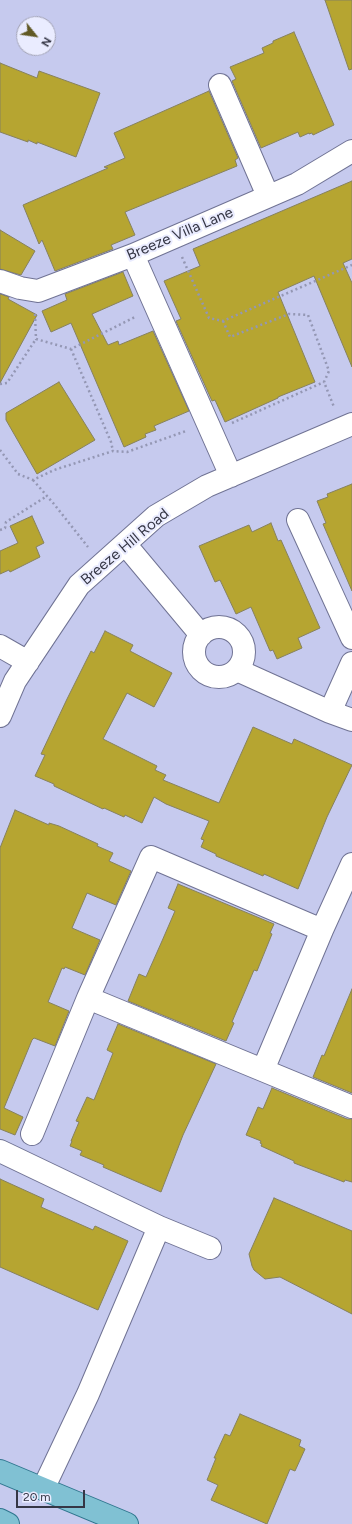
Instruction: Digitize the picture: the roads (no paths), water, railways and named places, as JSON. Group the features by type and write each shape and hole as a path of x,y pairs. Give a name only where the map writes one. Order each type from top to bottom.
{"main road":[{"path":"0,1471 127,1524"},
{"path":"0,1520 8,1524"}],"street":[{"path":"220,85 268,196"},
{"name":"Breeze Villa Lane","path":"0,281 20,288 38,291 133,255 297,184 352,151"},
{"path":"133,255 231,476"},
{"name":"Breeze Hill Road","path":"0,716 15,681 79,585 156,516 207,486 347,426"},
{"path":"298,520 352,638"},
{"path":"125,544 201,635"},
{"path":"215,628 230,630 237,634 244,648 244,657 237,670 228,676 220,678 212,677 204,673 198,666 195,659 194,650 196,642 201,635 207,630 215,628"},
{"path":"0,646 28,662"},
{"path":"330,712 352,663"},
{"path":"237,670 330,712 352,720"},
{"path":"32,1134 88,998 151,857 322,930"},
{"path":"263,1070 322,930 352,864"},
{"path":"88,998 352,1107"},
{"path":"0,1151 159,1227 210,1248"},
{"path":"43,1490 88,1394 159,1227"}]}
